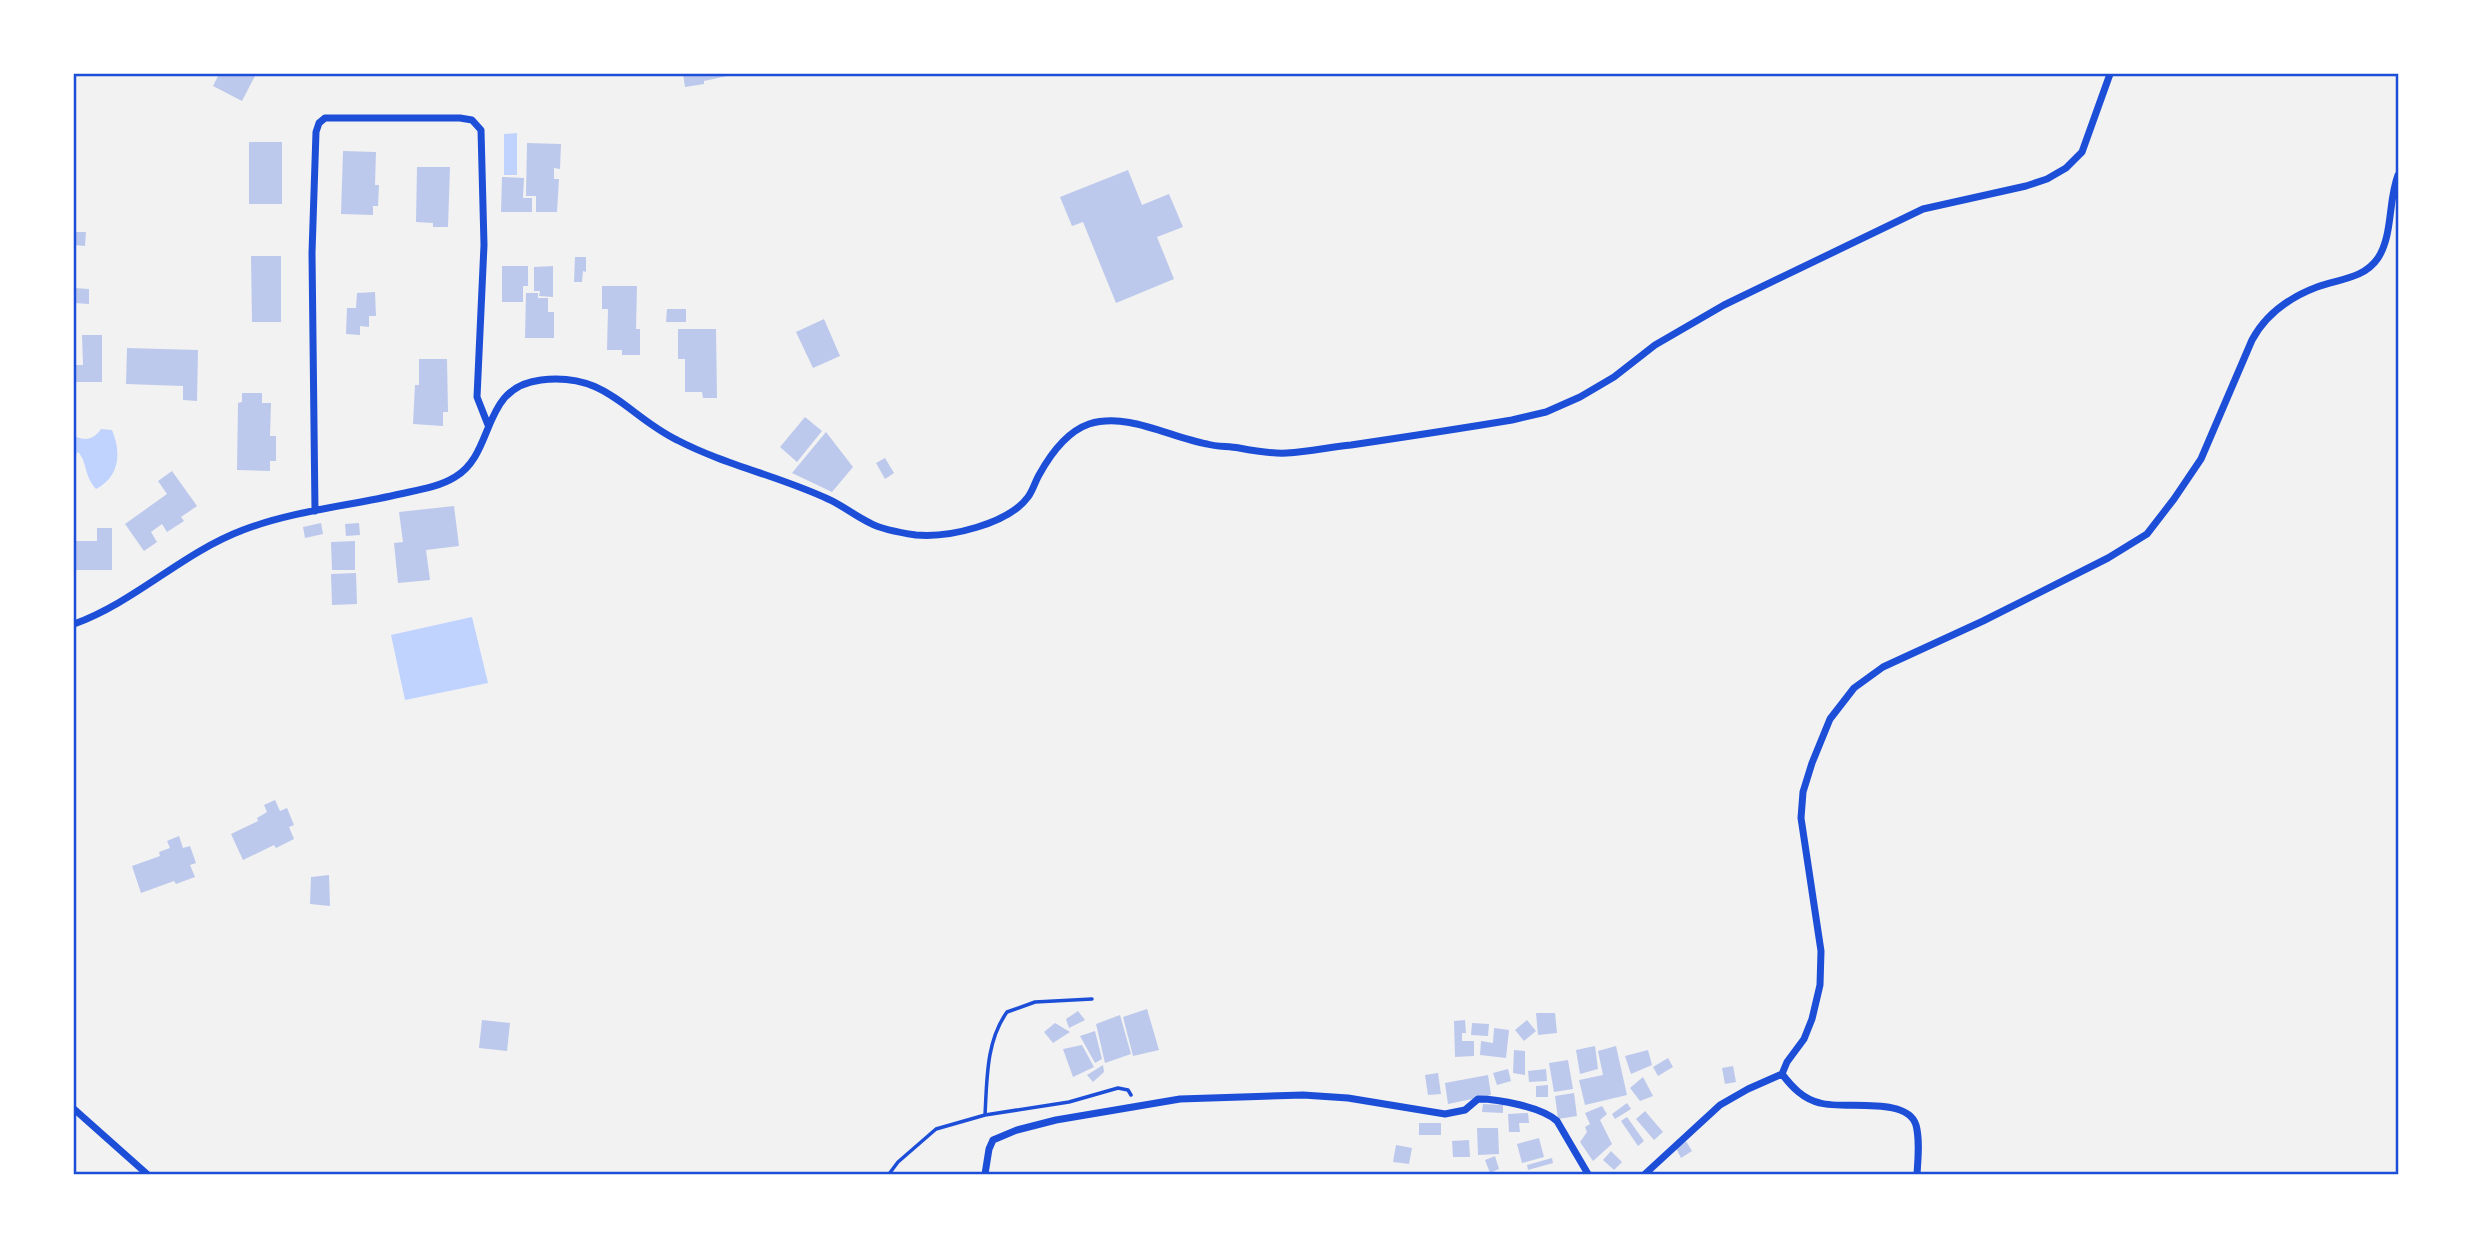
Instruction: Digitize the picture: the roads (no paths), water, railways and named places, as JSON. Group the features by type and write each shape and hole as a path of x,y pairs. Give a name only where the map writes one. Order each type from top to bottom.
{"street":[{"path":"74,624 95,616 175,565 246,528 406,493 457,476 472,462 488,425 505,397 523,383 561,379 604,389 647,423 694,449 828,499 874,526 936,536 996,520 1014,510 1028,496 1053,452 1070,434 1088,425 1107,421 1166,430 1206,444 1286,453 1512,421 1546,412 1580,397 1614,377 1655,345 1724,305 1923,209 2026,186 2047,179 2066,168 2081,152 2110,74"},
{"path":"315,511 312,240 316,132 319,123 325,118 460,118 472,120 481,130 484,245 477,397 488,425"},
{"path":"1645,1174 1720,1105 1748,1088 1782,1074 1787,1062 1804,1039 1820,985 1821,951 1801,818 1803,792 1830,719 1854,688 1883,667 1983,621 2108,558 2147,534 2201,459 2252,340 2262,323 2276,309 2296,297 2317,287 2350,279 2365,271 2378,258 2385,243 2394,186 2399,175"},
{"path":"1782,1074 1792,1088 1819,1103 1890,1107 1909,1114 1916,1124 1919,1156 1917,1174"},
{"path":"985,1174 993,1140 1056,1120 1180,1099 1303,1095 1348,1098 1445,1114 1465,1110 1478,1099 1500,1099 1550,1115 1557,1121 1588,1174"},
{"path":"74,1109 147,1174"}],"water":[{"path":"517,133 517,175 504,175 504,134"},
{"path":"101,429 112,430 117,456 110,478 96,489 81,456 78,452 74,456 74,436 89,438"},
{"path":"472,617 488,683 405,700 391,635"}]}
